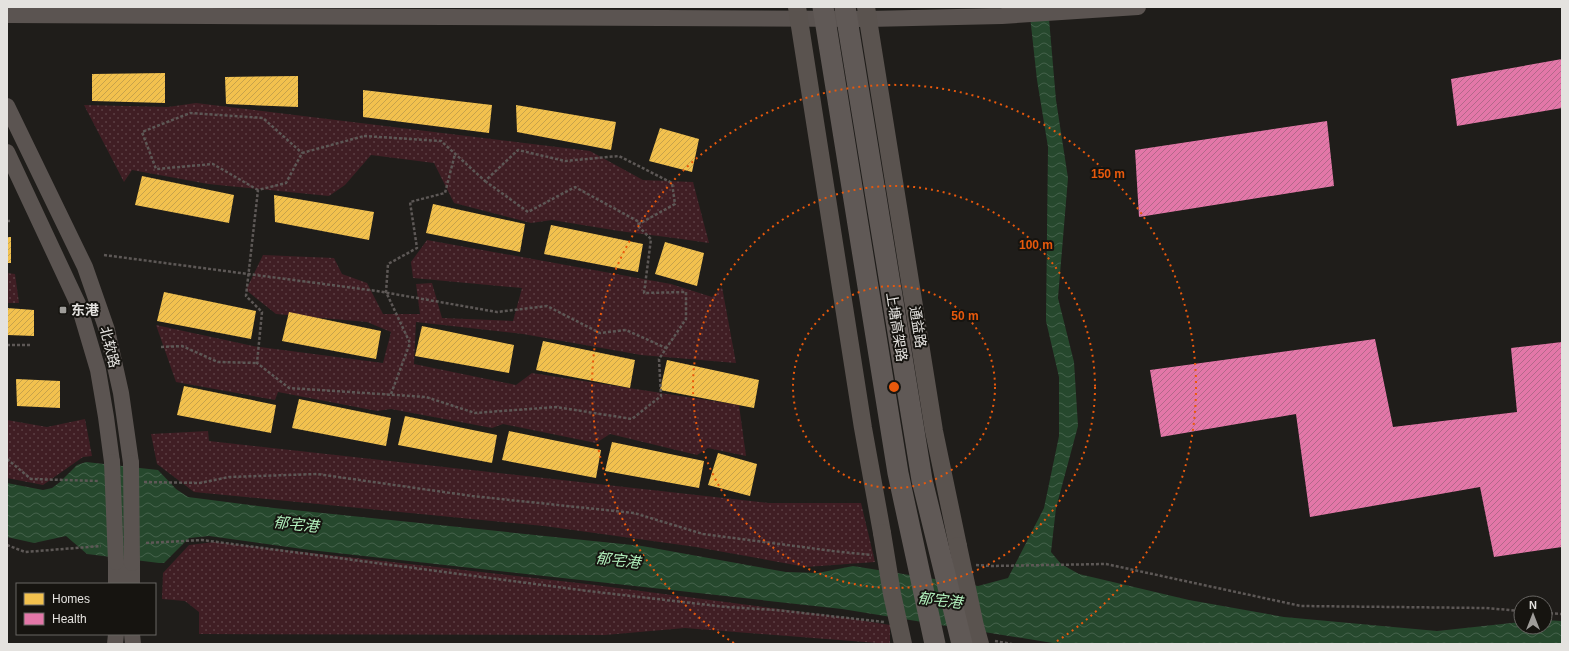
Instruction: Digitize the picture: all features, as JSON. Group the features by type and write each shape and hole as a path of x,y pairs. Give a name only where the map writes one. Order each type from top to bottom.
{"highway":[{"name":"上塘高架路","path":"823,7 898,473 935,644"},
{"name":"上塘高架路","path":"845,7 922,480 962,644"}],"main road":[{"path":"798,13 862,420 892,594 903,644"},
{"name":"通益路","path":"867,13 934,431 975,626 984,642"}],"street":[{"path":"7,15 867,13 1002,16 1138,7"},
{"name":"北软路","path":"7,106 88,274 107,330 121,393 131,463 132,583"},
{"name":"北软路","path":"7,152 79,306 98,370 112,462 116,583"}],"path":[{"path":"302,153 263,118 190,113 142,132 156,170 213,164 258,190 286,183 302,153 364,136 441,141 485,181 528,212 575,187 641,223"},
{"path":"161,348 182,346 218,362 257,363 289,388 426,397 475,413 556,407 632,419 661,396 659,359 686,319 686,292 644,293 651,239 638,225 675,204 672,183 619,156 565,160 518,150 485,181"},
{"path":"391,394 410,343 386,292 388,264 417,248 410,202 445,193 455,154"},
{"path":"257,363 262,312 246,296 258,190"},
{"path":"104,255 386,292 497,312 547,306 600,333 626,330 666,348"},
{"path":"7,345 31,346"},
{"path":"7,459 31,479 100,481"},
{"path":"138,482 200,483 229,477 317,474 472,496 634,513 703,534 873,555"},
{"path":"139,544 202,540 588,591 726,607 776,610 888,622"},
{"path":"7,545 25,552 69,547 108,545"},
{"path":"975,565 1106,564 1301,606 1486,608 1513,610"},
{"path":"984,642 1012,644"}],"shaded area":[{"path":"196,103 590,151 643,180 693,182 709,243 552,220 531,223 454,203 434,163 371,155 345,185 329,196 208,184 132,170 124,182 84,105 168,107"},
{"path":"427,240 671,284 712,297 722,287 736,363 641,355 523,334 416,322 414,364 516,385 532,373 739,405 746,456 708,448 697,455 610,434 596,443 503,424 492,428 391,409 377,411 278,392 275,400 176,382 156,325 253,346 383,363 391,332 367,322 276,314 246,290 263,255 334,258 342,274 367,283 383,314 420,314 416,284 432,283 442,318 513,321 522,288 413,278 411,262"},
{"path":"7,273 15,274 19,303 7,303"},
{"path":"85,419 92,456 83,457 43,485 7,478 7,420 47,427"},
{"path":"208,431 209,441 769,503 861,503 875,562 806,567 696,547 544,526 194,492 157,464 151,434"},
{"path":"214,542 587,584 841,617 890,625 890,644 685,628 605,635 199,634 199,612 185,601 162,599 163,573 189,545"}],"water":[{"name":"郁宅港","path":"1029,7 1048,7 1056,100 1068,178 1058,298 1074,362 1078,426 1056,508 1051,552 1061,564 1079,574 1189,600 1284,617 1437,631 1513,623 1513,635 1553,635 1553,620 1562,621 1562,644 1059,644 842,609 310,550 209,536 189,538 164,563 87,554 66,536 34,543 7,537 7,483 43,490 52,488 77,465 86,462 158,470 176,489 188,497 274,508 642,546 786,572 818,573 853,566 978,586 1008,578 1044,508 1059,436 1059,377 1046,321 1048,147 1037,80"}],"building: Homes":[{"path":"165,73 165,103 92,101 92,74"},
{"path":"298,76 298,107 226,104 225,77"},
{"path":"363,90 492,105 489,133 363,117"},
{"path":"516,105 616,122 611,150 517,132"},
{"path":"660,128 699,139 692,172 649,161"},
{"path":"142,176 234,195 229,223 135,205"},
{"path":"274,195 374,212 369,240 275,222"},
{"path":"433,204 525,224 520,252 426,233"},
{"path":"551,225 643,244 638,272 544,254"},
{"path":"7,237 11,237 11,263 7,263"},
{"path":"665,242 704,253 697,286 655,274"},
{"path":"164,292 256,311 251,339 157,321"},
{"path":"7,308 34,310 34,336 7,335"},
{"path":"289,312 381,331 376,359 282,341"},
{"path":"422,326 514,345 509,373 415,356"},
{"path":"543,341 635,360 630,388 536,370"},
{"path":"667,360 759,380 754,408 660,390"},
{"path":"16,379 60,381 60,408 17,406"},
{"path":"184,386 276,405 271,433 177,415"},
{"path":"299,399 391,418 386,446 292,428"},
{"path":"405,416 497,435 492,463 398,445"},
{"path":"509,431 601,450 596,478 502,460"},
{"path":"612,442 704,461 699,488 605,471"},
{"path":"718,453 757,464 750,496 708,485"}],"building: Health":[{"path":"1562,59 1562,108 1457,126 1451,79"},
{"path":"1327,121 1334,186 1139,217 1135,150"},
{"path":"1375,339 1393,427 1517,412 1511,348 1562,342 1562,547 1494,557 1480,487 1310,517 1296,414 1161,437 1150,370"}],"place":[{"name":"东港","path":"63,310"}]}
